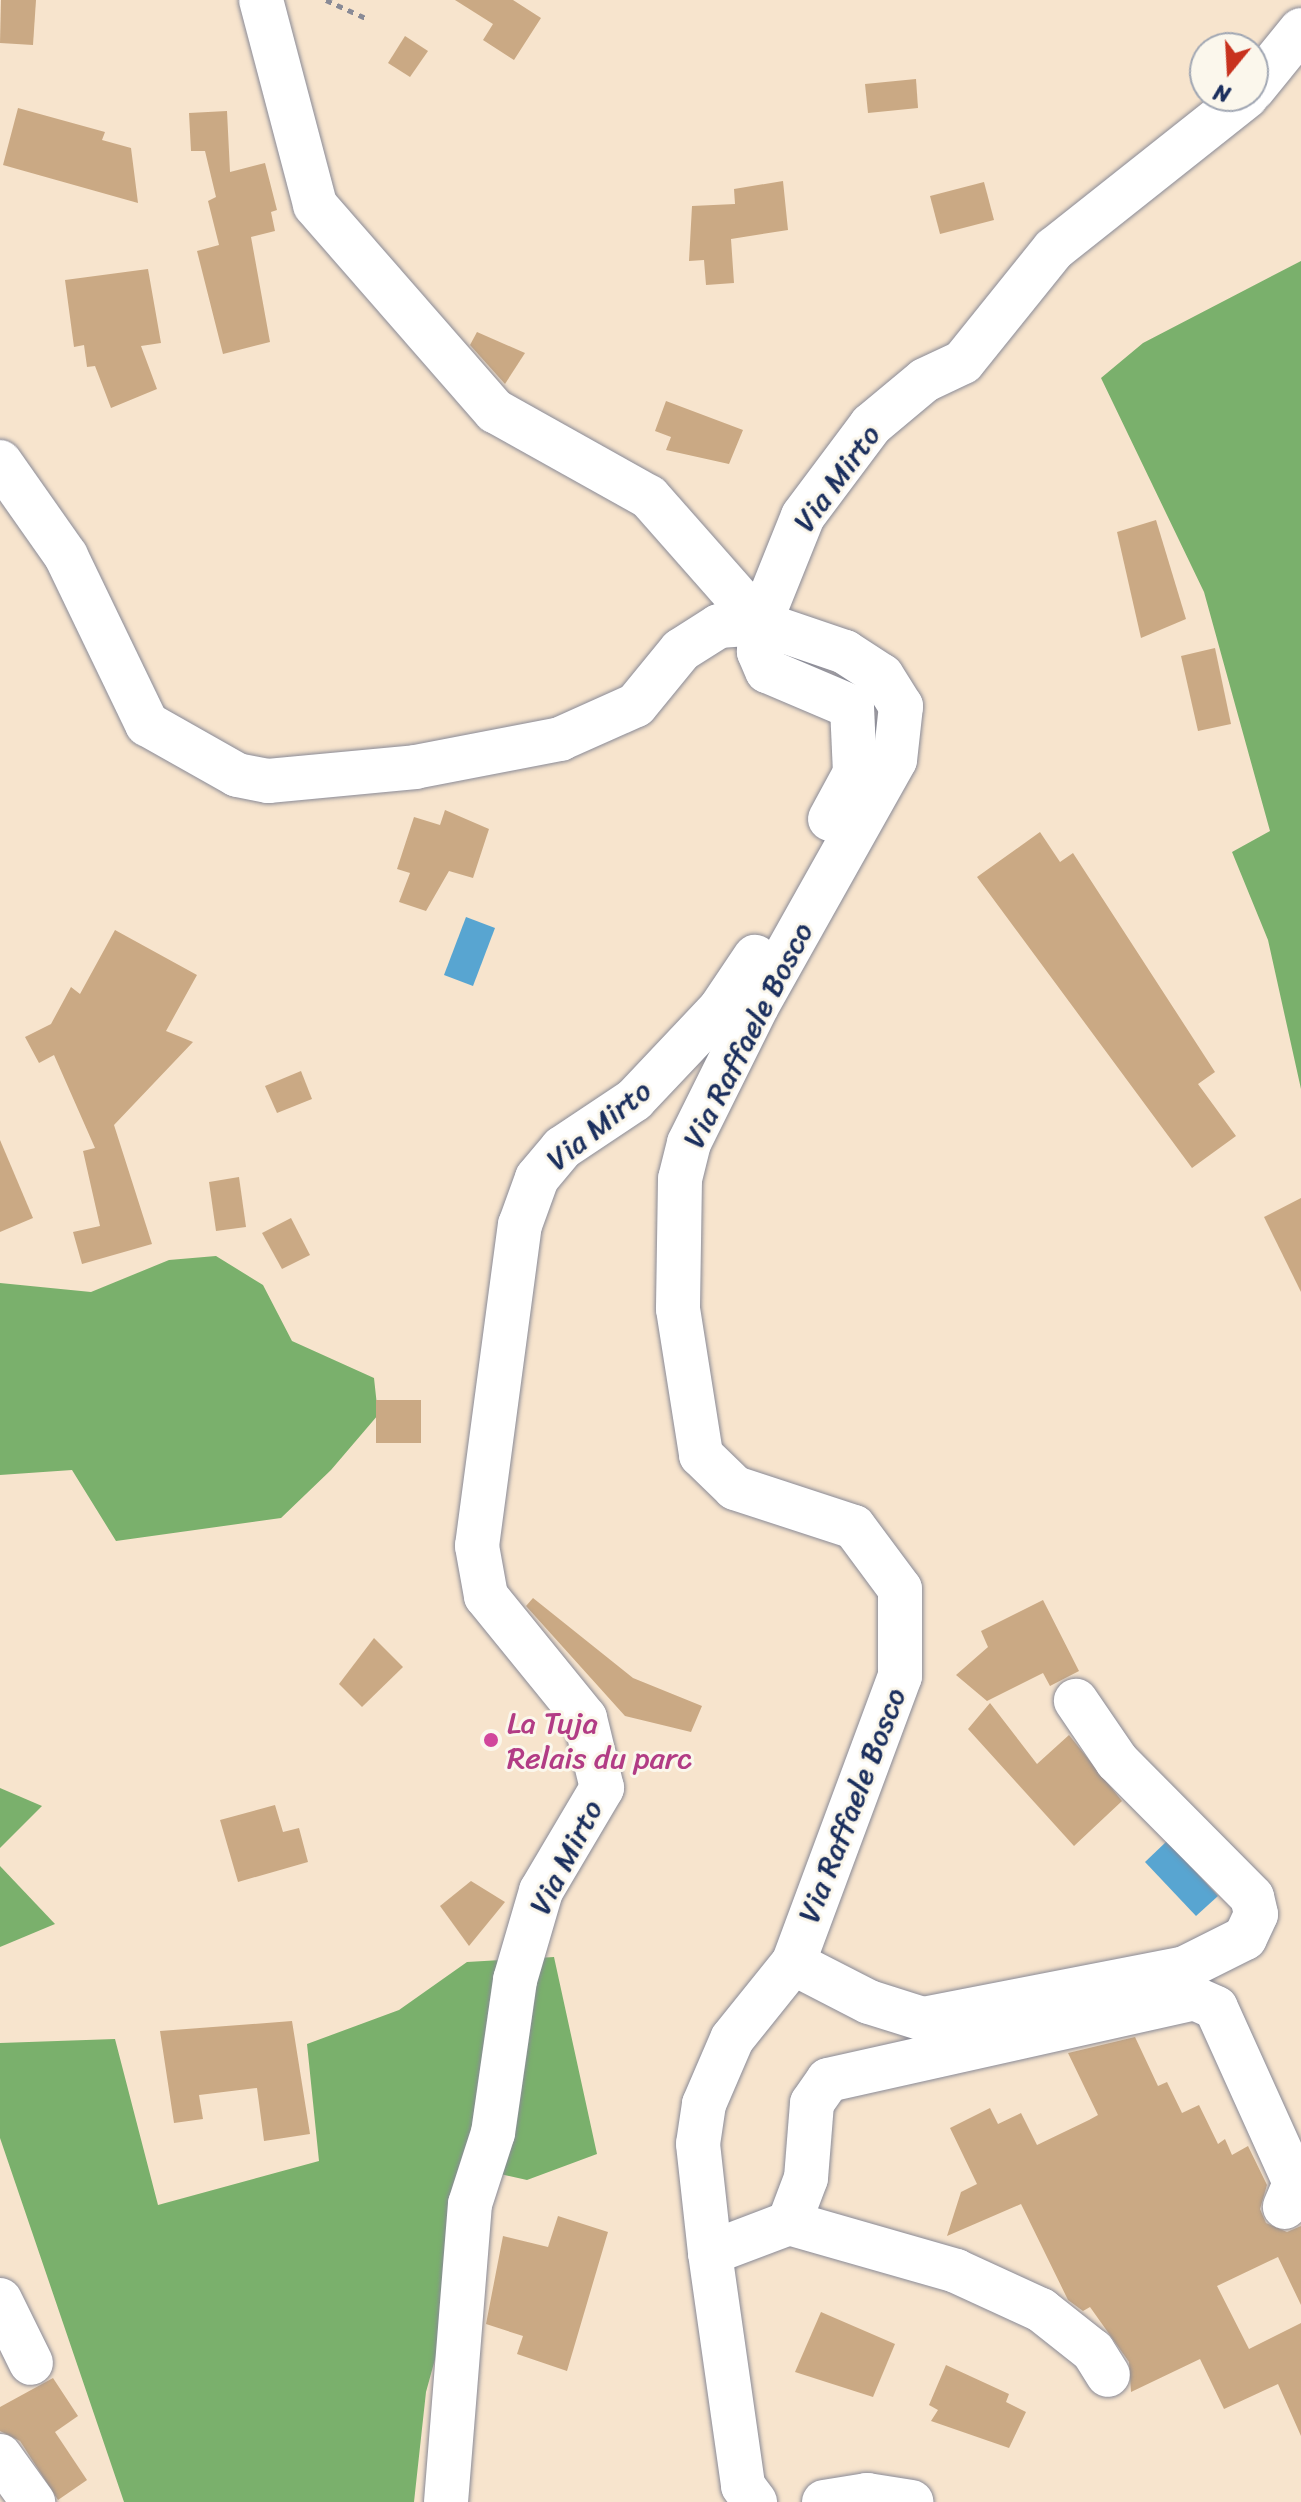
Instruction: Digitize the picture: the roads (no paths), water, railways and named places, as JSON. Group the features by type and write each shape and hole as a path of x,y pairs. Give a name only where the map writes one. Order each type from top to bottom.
{"street":[{"path":"261,0 315,205 495,411 649,497 760,623"},
{"path":"1269,69 1301,30"},
{"name":"Via Mirto","path":"446,2502 470,2204 493,2133 515,1980 541,1891 602,1788 585,1718 486,1596 477,1546 506,1298 537,1178 562,1148 634,1100 720,1009 855,773 852,707 767,671 760,623 803,516 871,425 925,380 963,362 1054,249 1227,112"},
{"name":"Via Raffaele Bosco","path":"0,462 66,556 147,724 237,775 268,781 415,767 560,739 636,705 681,650 719,626 760,623 845,652 882,676 901,706 902,734 895,760 757,1006 689,1143 680,1179 678,1309 701,1455 735,1488 854,1527 900,1589 900,1676 793,1963 732,2039 704,2104 698,2144 710,2253 743,2486 755,2502"},
{"path":"793,1963 869,2002 923,2019 1185,1968 1245,1938 1256,1914 1252,1897 1099,1741 1076,1701"},
{"path":"789,2223 806,2178 812,2103 828,2080 1194,1998 1216,2008 1295,2183 1285,2207"},
{"path":"710,2253 789,2223 956,2271 1017,2298 1070,2330 1108,2375"},
{"path":"0,2300 31,2363"},
{"path":"0,2456 33,2502"},
{"path":"824,2502 867,2495 911,2502"}],"water":[{"path":"466,917 495,928 473,986 444,975"},
{"path":"1167,1841 1218,1896 1196,1916 1145,1862"}],"place":[{"name":"La Tuja Relais du parc","path":"491,1740"}]}
